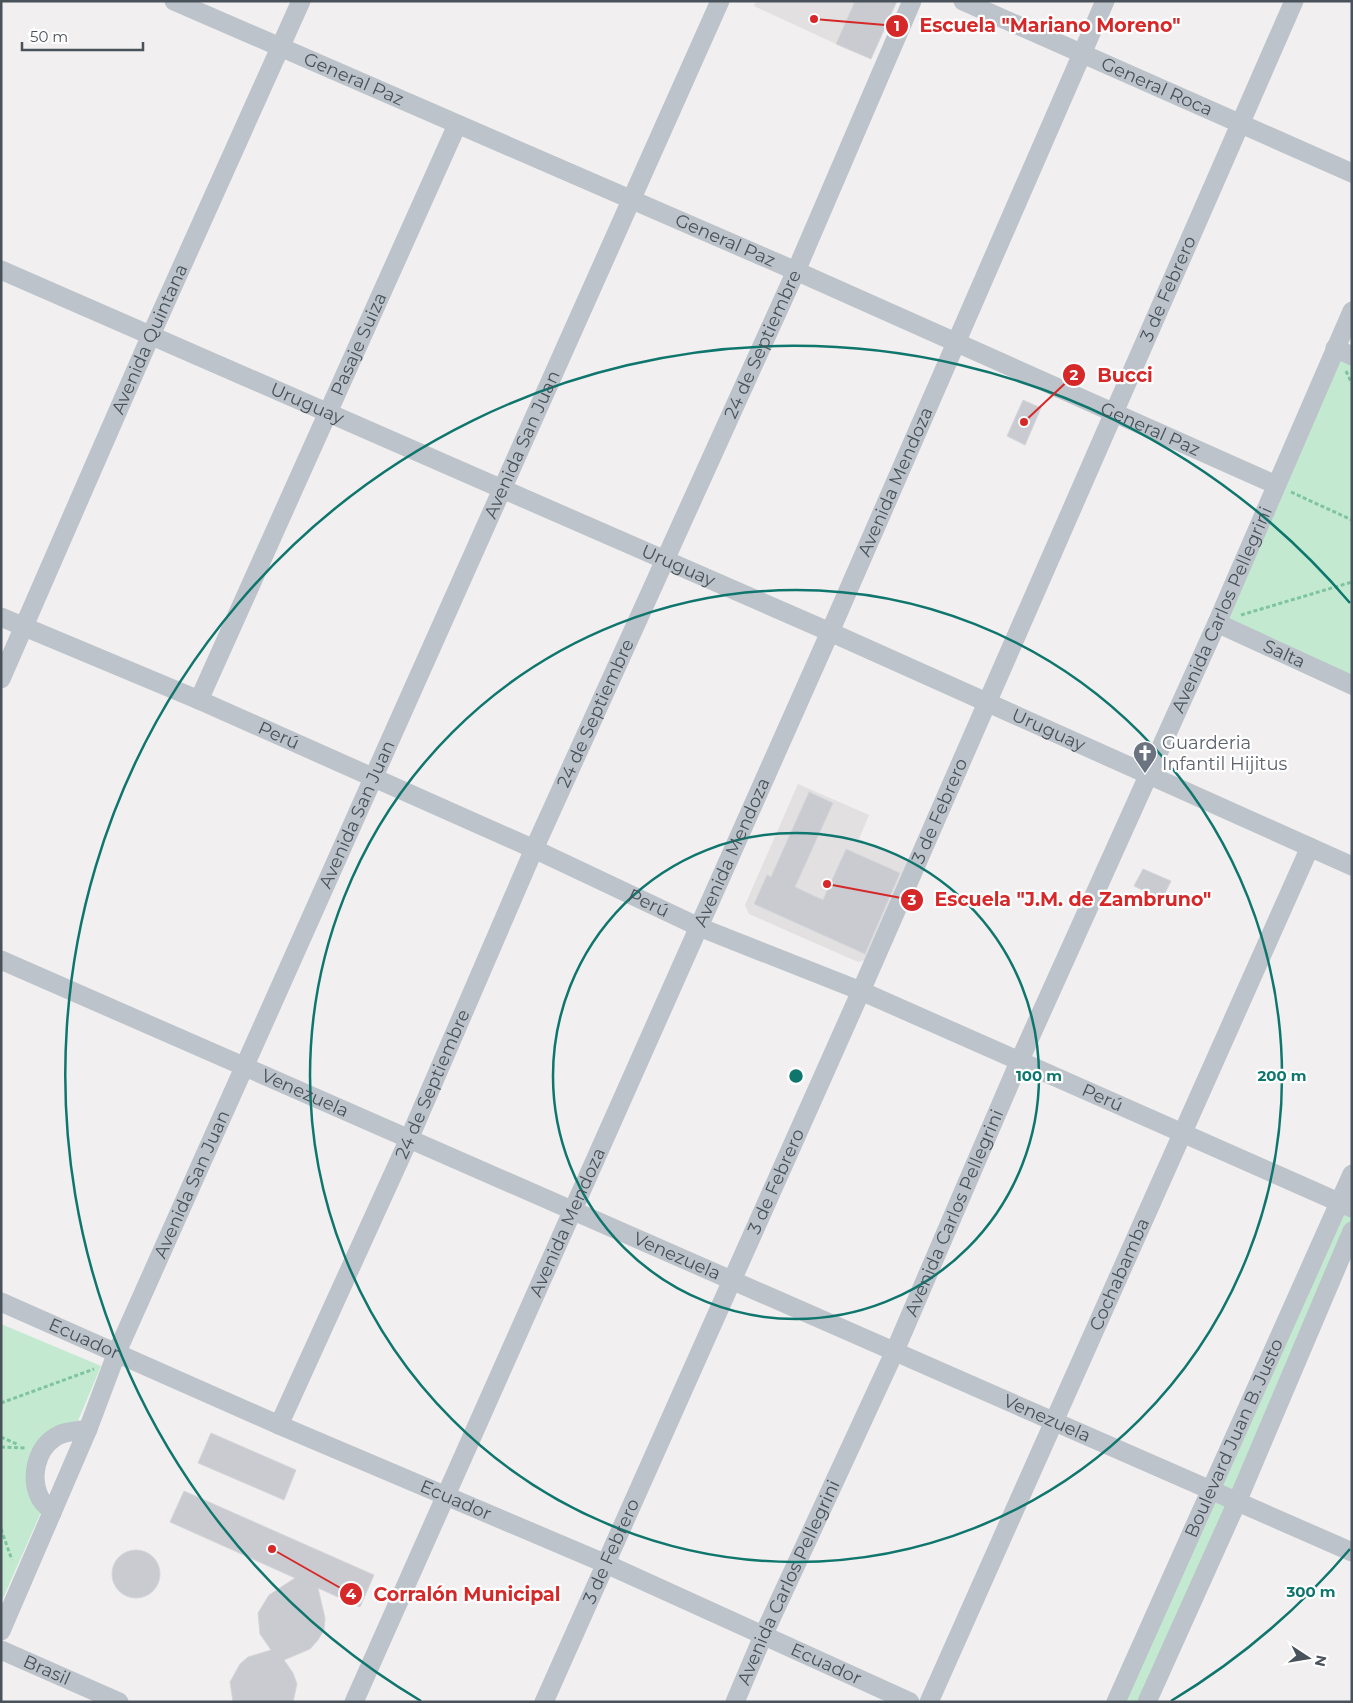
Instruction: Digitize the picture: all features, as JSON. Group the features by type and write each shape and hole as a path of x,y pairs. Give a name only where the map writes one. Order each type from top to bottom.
{"street":[{"name":"General Paz","path":"174,1 796,271 1276,485"},
{"name":"Avenida Quintana","path":"1,679 150,335 301,1"},
{"name":"Avenida San Juan","path":"1,1631 88,1429 117,1352 720,1"},
{"name":"24 de Septiembre","path":"279,1425 409,1139 534,849 796,271 912,1"},
{"name":"General Roca","path":"963,1 1352,173"},
{"name":"Avenida Mendoza","path":"354,1702 958,343 1105,1"},
{"name":"3 de Febrero","path":"544,1702 861,991 985,703 1115,412 1294,1"},
{"name":"Pasaje Suiza","path":"199,700 457,125"},
{"name":"Uruguay","path":"1,270 830,632 1352,866"},
{"name":"Avenida Carlos Pellegrini","path":"735,1702 763,1636 894,1353 1019,1062 1217,623 1276,485 1343,352 1352,310"},
{"name":"Perú","path":"1,617 199,700 372,779 534,849 699,927 861,991 1345,1205"},
{"name":"Salta","path":"1217,623 1352,685"},
{"name":"Cochabamba","path":"929,1702 1310,847"},
{"name":"Venezuela","path":"1,960 732,1280 894,1353 1352,1552"},
{"name":"Boulevard Juan B. Justo","path":"1116,1702 1211,1490 1345,1205 1352,1174"},
{"name":"Boulevard Juan B. Justo","path":"1147,1702 1237,1502 1352,1231"},
{"name":"Ecuador","path":"1,1302 279,1425 604,1564 910,1702"},
{"path":"52,1513 40,1498 35,1479 39,1454 54,1438 70,1432 88,1429"},
{"name":"Brasil","path":"1,1650 120,1702"}],"path":[{"path":"1276,485 1352,520"},
{"path":"1217,623 1352,582"},
{"path":"1,1403 101,1366"},
{"path":"1,1437 39,1454"},
{"path":"1,1447 22,1447"},
{"path":"1,1529 13,1562"}],"shaded area":[{"path":"756,1 896,1 887,23 852,7 836,44 754,6"},
{"path":"798,784 869,815 859,839 910,862 866,960 858,962 749,914 745,905"}],"green space":[{"path":"1335,348 1352,356 1352,685 1217,623"},
{"path":"1352,1174 1352,1231 1147,1702 1116,1702"},
{"path":"1,1324 101,1366 78,1421 55,1428 31,1451 27,1472 30,1497 41,1512 1,1603"}],"building":[{"path":"855,1 897,1 871,59 836,44"},
{"path":"1023,400 1041,408 1025,445 1007,436"},
{"path":"809,792 833,803 795,887 823,900 846,849 900,873 865,954 754,904 767,875 771,877"},
{"path":"1143,869 1171,881 1162,899 1134,886"},
{"path":"211,1433 296,1470 284,1500 198,1463"},
{"path":"184,1491 374,1575 360,1607 318,1588 325,1618 324,1630 310,1649 284,1660 293,1673 297,1684 293,1702 233,1702 230,1682 240,1664 248,1657 271,1650 260,1634 258,1613 269,1595 295,1578 170,1522"},
{"path":"136,1550 145,1552 153,1557 158,1565 160,1574 158,1583 153,1591 145,1596 136,1598 127,1596 119,1591 114,1583 112,1574 114,1565 119,1557 127,1552"}],"place":[{"name":"Escuela \"Mariano Moreno\"","path":"814,19"},
{"name":"Bucci","path":"1024,422"},
{"name":"Guarderia Infantil Hijitus","path":"1145,774"},
{"name":"Escuela \"J.M. de Zambruno\"","path":"827,884"},
{"name":"Corralón Municipal","path":"272,1549"}]}
